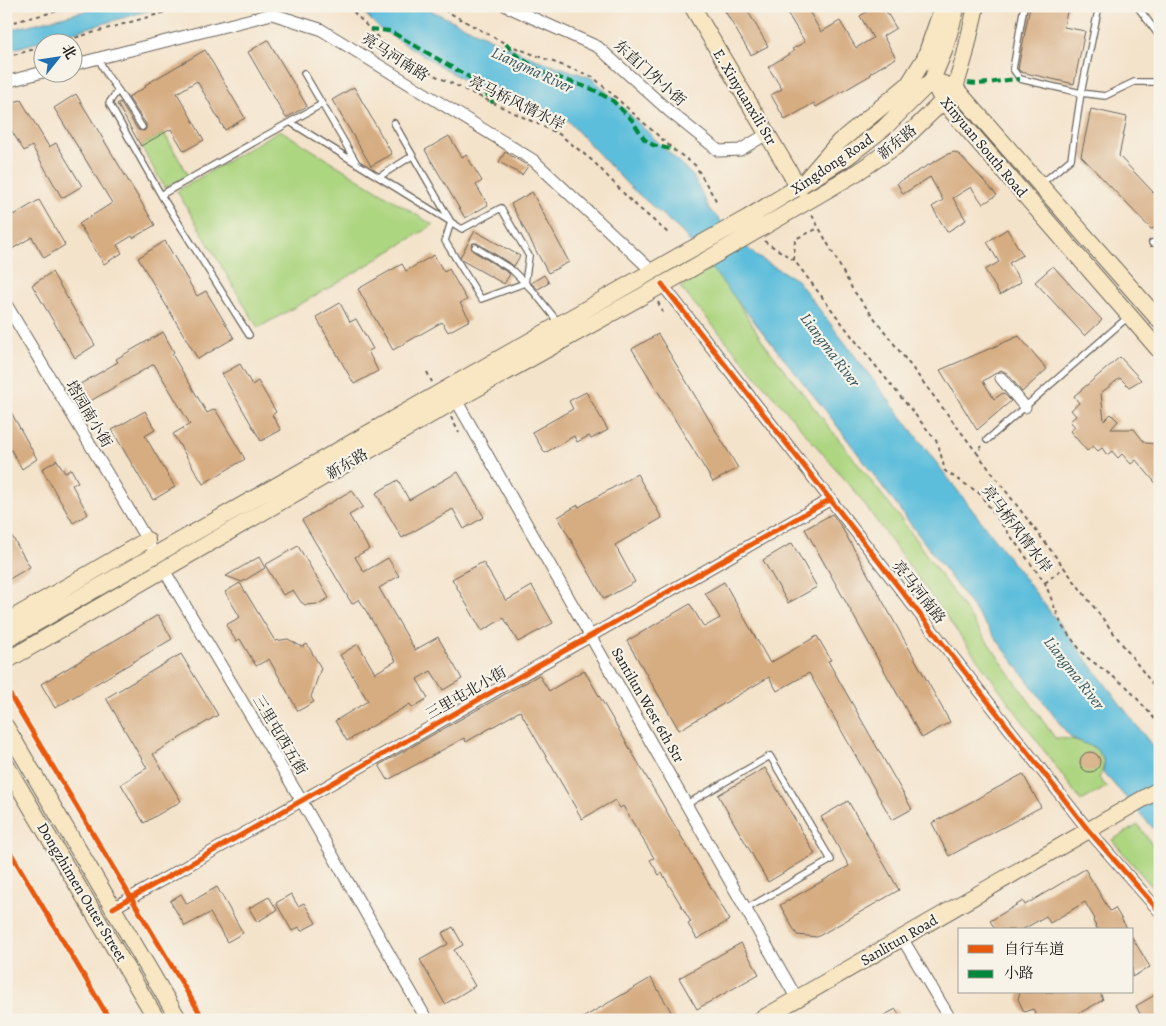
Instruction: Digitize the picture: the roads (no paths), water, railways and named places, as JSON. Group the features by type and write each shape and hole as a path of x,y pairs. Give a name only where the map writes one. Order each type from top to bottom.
{"main road":[{"name":"E. Xinyuanxili Str","path":"692,6 799,188"},
{"path":"799,188 839,142 908,85 925,58 943,6"},
{"name":"Xingdong Road","path":"689,270 755,228 799,188 848,157 884,128 932,80 944,51 957,6"},
{"name":"新东路","path":"755,228 806,203 856,173 898,144 947,106 959,94 976,6"},
{"path":"959,94 980,41 988,6"},
{"name":"Xinyuan South Road","path":"932,80 959,94 1160,321"},
{"name":"Xinyuan South Road","path":"932,80 947,106 1160,351"},
{"name":"Xingdong Road","path":"679,256 755,228"},
{"name":"新东路","path":"6,640 679,256"},
{"name":"新东路","path":"6,661 456,400 689,270"},
{"path":"6,622 147,540"},
{"name":"Dongzhimen Outer Street","path":"6,727 178,1020"},
{"name":"Dongzhimen Outer Street","path":"6,765 157,1020"},
{"name":"Sanlitun Road","path":"760,1020 1160,789"}],"street":[{"name":"东直门外小街","path":"506,6 598,47 669,111 719,151 740,150 767,134"},
{"name":"亮马河南路","path":"82,62 272,14 320,29 533,160 652,271"},
{"path":"6,82 32,75"},
{"name":"亮马河南路","path":"662,284 1090,831 1160,912"},
{"name":"塔园南小街","path":"6,304 155,555"},
{"path":"1001,378 1025,407"},
{"name":"Santilun West 6th Str","path":"456,400 797,999"},
{"name":"三里屯北小街","path":"113,908 831,499"},
{"name":"三里屯西五街","path":"164,570 301,800 428,1020"},
{"path":"902,938 951,1020"}],"lane":[{"path":"1024,6 1013,69 1020,79 1081,93 1105,96 1134,82 1160,82"},
{"path":"1040,185 1071,159 1081,93 1099,6"},
{"path":"1137,6 1160,37"},
{"path":"98,58 107,75 142,127"},
{"path":"304,74 356,163"},
{"path":"118,90 109,103 161,195 250,335"},
{"path":"161,195 322,104"},
{"path":"290,122 462,230 501,208 529,256 525,283"},
{"path":"394,123 451,222 445,241 481,299 525,283"},
{"path":"379,177 412,156"},
{"path":"1152,243 1160,241"},
{"path":"475,247 512,270 560,324"},
{"path":"987,440 1129,316"},
{"path":"687,804 770,756 831,860 746,910"}],"water":[{"path":"105,6 165,6 73,32 32,32 32,44 6,51 6,31"},
{"name":"Liangma River","path":"357,6 427,6 434,12 532,58 592,78 693,176 710,210 756,256 797,280 1160,756 1160,836 1103,772 1102,756 1095,748 1072,738 1063,728 826,411 682,232 628,185 567,120 473,86 380,29"}]}
